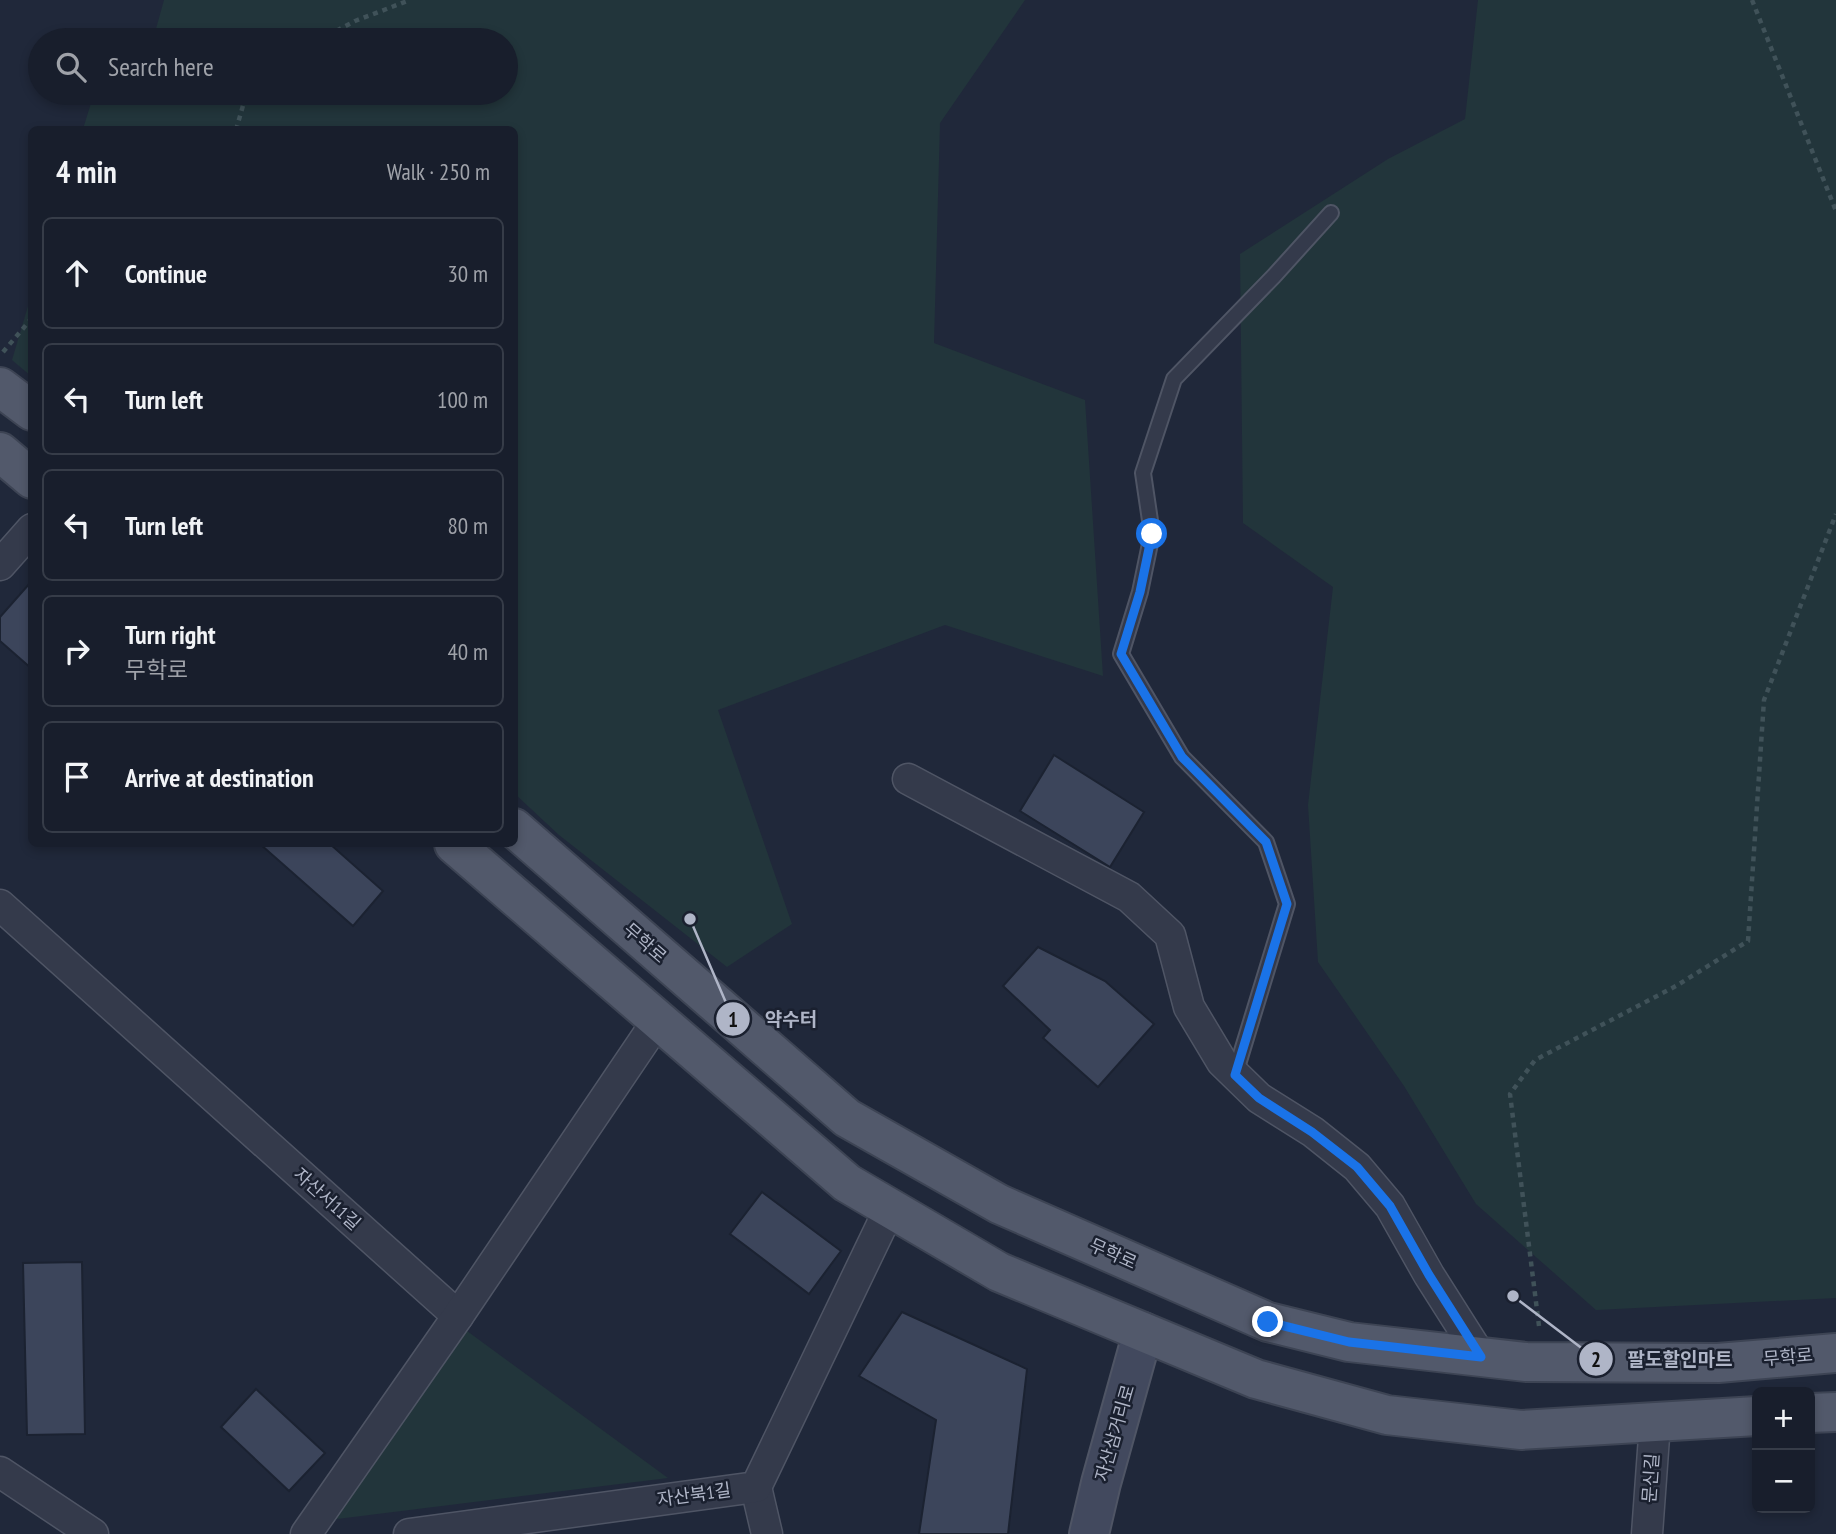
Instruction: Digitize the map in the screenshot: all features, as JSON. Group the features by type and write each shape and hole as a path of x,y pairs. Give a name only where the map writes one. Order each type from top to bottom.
{"main road":[{"path":"0,387 28,408"},
{"path":"0,453 28,476"},
{"name":"무학로","path":"518,831 847,1118 999,1204 1268,1322 1349,1342 1543,1362 1718,1363 1836,1353"},
{"path":"457,847 847,1183 999,1272 1256,1379 1387,1415 1521,1430 1752,1416"},
{"name":"자산삼거리로","path":"1089,1534 1143,1332"},
{"path":"1815,1413 1836,1412"}],"street":[{"path":"0,565 28,533"},
{"path":"908,779 1129,897 1170,935 1189,1007 1222,1062 1259,1098 1312,1132 1357,1167 1390,1206 1429,1275 1481,1357"},
{"name":"자산서11길","path":"0,905 458,1317"},
{"path":"306,1534 458,1317 658,1020"},
{"name":"자산북1길","path":"421,1533 756,1487 890,1208"},
{"name":"문신길","path":"1647,1534 1655,1423"},
{"path":"0,1472 93,1534"},
{"path":"756,1487 767,1534"}],"lane":[{"path":"1235,1075 1287,904 1266,842 1182,757 1121,654 1140,592 1152,534 1143,473 1174,379 1331,213"}],"path":[{"path":"342,28 410,0"},
{"path":"1752,0 1836,211"},
{"path":"237,126 243,105"},
{"path":"0,356 28,322"},
{"path":"1543,1362 1510,1094 1535,1060 1676,986 1748,941 1764,700 1836,514"}],"shaded area":[{"path":"164,0 1025,0 940,123 934,343 1085,400 1103,676 945,625 718,710 792,924 727,967 559,835 518,797 518,126 84,126 90,105 518,105 518,28 156,28"},
{"path":"1478,0 1836,0 1836,1298 1596,1310 1476,1204 1404,1086 1318,962 1308,805 1333,587 1243,523 1240,254 1388,159 1465,119"},
{"path":"28,306 28,373 12,360"},
{"path":"452,1320 668,1478 305,1523"}],"building":[{"path":"28,585 28,666 0,641 0,617"},
{"path":"1054,755 1144,812 1110,867 1020,811"},
{"path":"263,847 333,847 383,891 353,926"},
{"path":"1038,947 1105,981 1154,1024 1098,1087 1043,1038 1050,1030 1003,986"},
{"path":"762,1192 841,1251 809,1294 730,1234"},
{"path":"82,1262 85,1434 27,1435 23,1263"},
{"path":"902,1312 1027,1369 1008,1534 919,1534 936,1420 859,1376"},
{"path":"256,1389 325,1453 289,1491 221,1427"}],"place":[{"name":"약수터","path":"690,919"},
{"name":"팔도할인마트","path":"1513,1296"}],"route":[{"path":"1152,534 1140,592 1121,654 1182,757 1266,842 1287,904 1235,1075 1259,1098 1312,1132 1357,1167 1390,1206 1429,1275 1481,1357 1349,1342 1268,1322"}]}
